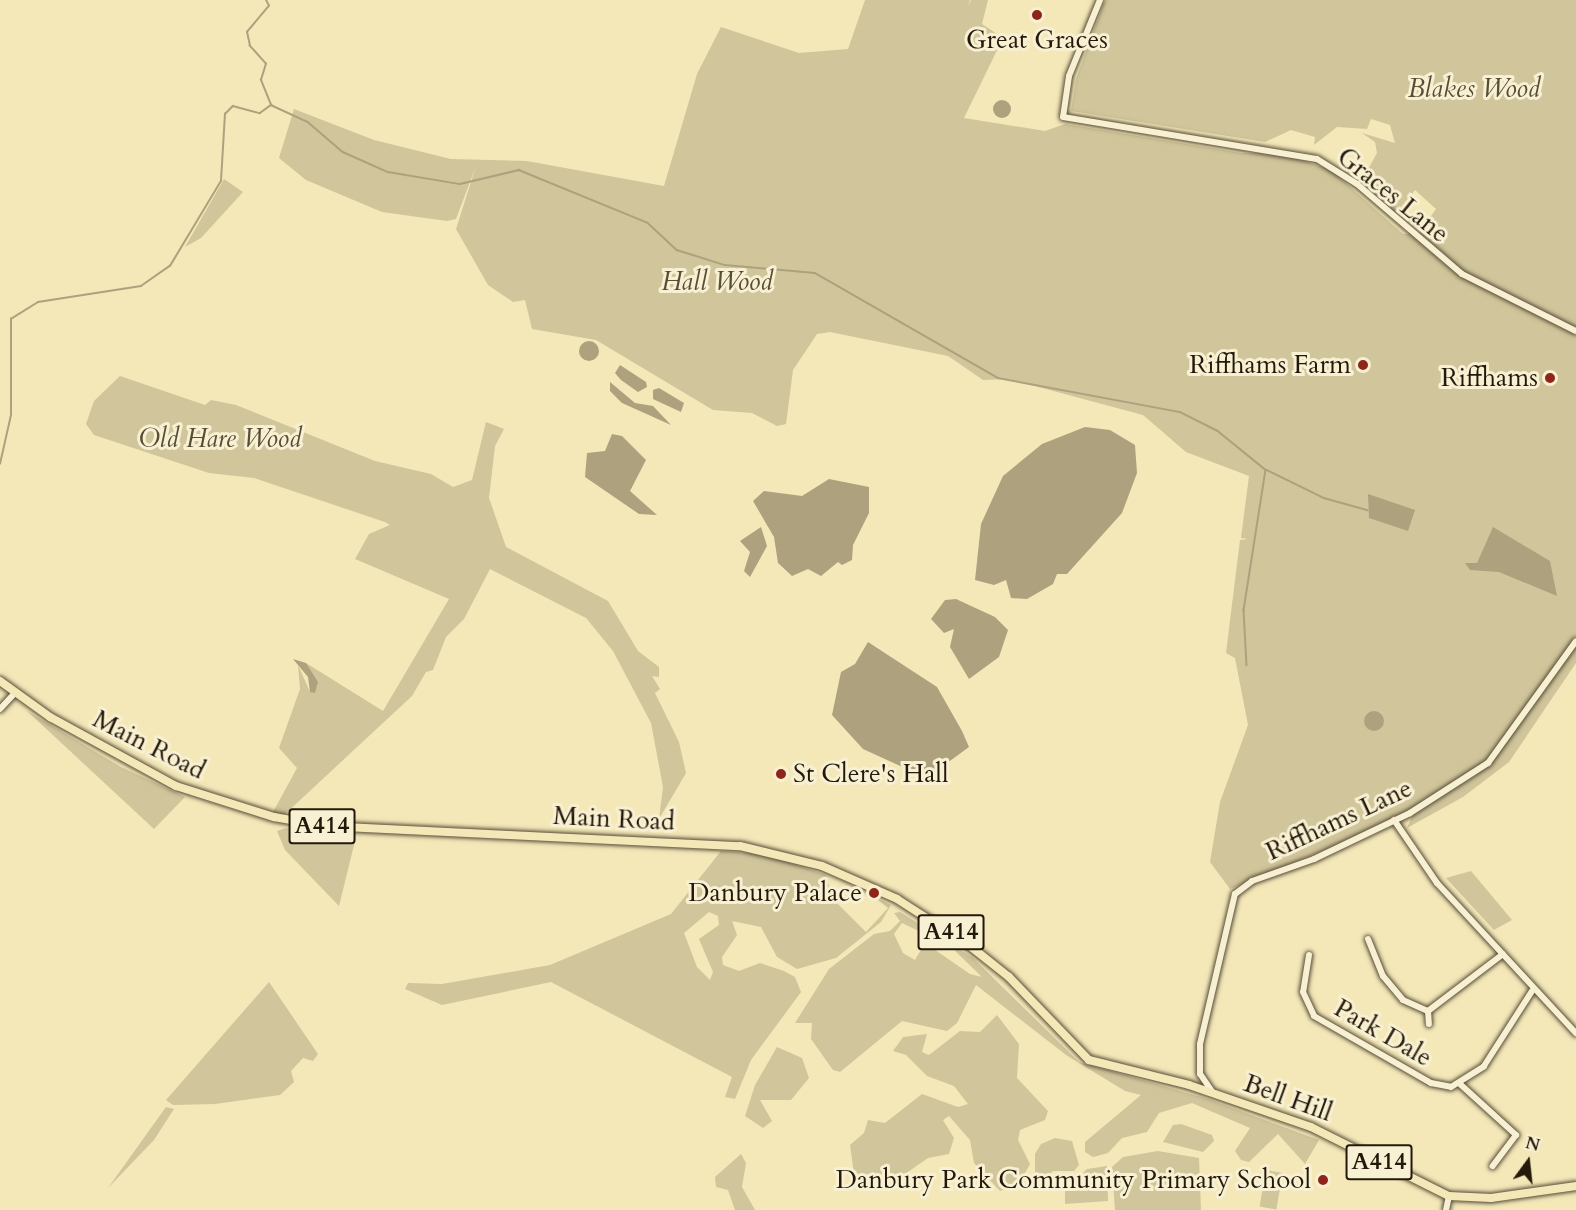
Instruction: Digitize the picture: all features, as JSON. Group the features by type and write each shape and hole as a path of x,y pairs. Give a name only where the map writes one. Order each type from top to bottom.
{"main road":[{"name":"Main Road","path":"0,681 15,693 176,786 274,817 324,826 740,846 822,866 897,899 970,946 1010,977 1089,1060 1189,1085"},
{"name":"Bell Hill","path":"1189,1085 1341,1139 1449,1196 1491,1198 1576,1186"}],"street":[{"name":"Graces Lane","path":"1100,0 1068,76 1063,117 1317,159 1357,184 1462,274 1576,331"},
{"name":"Riffhams Lane","path":"1200,1074 1200,1044 1235,894 1252,881 1314,859 1410,813 1488,763 1576,640"},
{"path":"0,709 15,693"},
{"path":"1400,829 1410,813"},
{"path":"1394,820 1437,883 1503,954 1532,991 1576,1033"},
{"path":"1368,939 1383,976 1403,1000 1428,1011"},
{"path":"1428,1011 1503,954"},
{"name":"Park Dale","path":"1309,955 1303,992 1314,1016 1431,1083 1460,1084"},
{"path":"1493,1166 1516,1135 1460,1084 1484,1066 1532,991"},
{"path":"1428,1011 1429,1024"},
{"path":"1189,1085 1200,1074 1214,1094"},
{"path":"1446,1210 1449,1196"}],"green space":[{"path":"865,0 970,0 968,7 971,0 988,0 982,24 1003,38 964,118 1045,131 1065,124 1241,153 1283,154 1331,170 1403,234 1419,233 1436,209 1415,190 1394,216 1360,184 1377,153 1375,142 1362,133 1395,143 1390,125 1371,119 1367,129 1337,127 1314,145 1315,137 1291,130 1265,142 1071,111 1076,79 1105,0 1576,0 1576,663 1509,762 1463,797 1407,828 1413,814 1230,889 1210,862 1220,802 1248,725 1235,658 1226,653 1240,540 1248,539 1241,538 1249,476 1186,452 1143,415 1009,379 983,380 948,356 830,332 817,334 793,370 786,424 777,426 752,413 713,410 596,340 532,329 525,300 513,302 488,285 456,229 476,166 456,219 447,221 382,212 306,180 279,158 294,109 374,140 451,159 527,161 664,186 697,74 721,27 799,53 848,49"},
{"path":"224,179 243,192 201,238 185,247"},
{"name":"Old Hare Wood","path":"120,376 205,405 211,400 236,405 375,461 431,474 453,487 472,480 486,422 504,429 495,446 489,498 506,547 608,601 638,651 659,667 659,677 652,676 660,689 655,693 679,742 686,773 659,819 663,787 651,723 613,651 586,618 490,569 464,619 446,637 433,670 426,672 412,696 284,815 273,812 297,768 279,748 300,689 298,665 310,692 317,687 306,663 383,711 449,599 355,559 369,534 390,525 385,522 254,478 209,473 94,435 86,424 94,401"},
{"path":"27,711 121,767 185,797 154,829"},
{"path":"286,828 350,835 355,841 339,906 285,850 277,831"},
{"path":"721,851 765,854 826,875 832,898 866,932 888,908 876,898 891,905 881,922 836,958 797,969 777,957 761,927 732,921 737,935 722,957 723,965 739,971 760,963 784,971 795,977 801,992 751,1060 735,1099 725,1097 732,1077 551,982 442,1005 405,989 408,983 442,984 550,965 671,914","holes":["709,912 718,916 719,925 699,939 713,972 710,980 697,967 684,933"]},
{"path":"1471,871 1512,920 1494,930 1446,878"},
{"path":"900,912 973,958 1079,1062 1208,1099 1319,1140 1305,1164 1278,1134 1249,1162 1241,1160 1235,1151 1250,1128 1192,1103 1159,1113 1147,1132 1122,1138 1108,1153 1093,1157 1085,1152 1085,1142 1141,1095 1125,1091 1066,1055 976,985 957,1023 947,1031 902,1021 840,1072 833,1070 811,1039 812,1023 795,1023 829,969 874,934 890,931 900,921 894,913","holes":["902,923 950,946 982,977 970,974 925,943 915,960 903,953 894,934"]},
{"path":"269,982 318,1054 313,1061 303,1058 291,1071 294,1082 280,1095 215,1104 173,1105 166,1100"},
{"path":"997,1015 1019,1044 1017,1078 1048,1111 1045,1120 1020,1130 1018,1140 1030,1164 1019,1184 1000,1191 974,1163 970,1140 949,1116 943,1120 954,1138 949,1154 928,1158 899,1178 855,1181 850,1145 864,1133 868,1120 885,1123 922,1094 958,1107 968,1104 954,1086 927,1076 906,1055 893,1051 903,1037 927,1034 922,1052 929,1055 960,1031 980,1032"},
{"path":"777,1047 802,1058 809,1078 791,1100 760,1100 772,1121 763,1128 745,1116 755,1085"},
{"path":"166,1107 174,1109 154,1140 108,1188"},
{"path":"1181,1124 1212,1135 1214,1141 1203,1152 1163,1142 1173,1125"},
{"path":"1055,1138 1072,1141 1079,1165 1074,1171 1053,1171 1035,1185 1035,1154 1041,1144"},
{"path":"1158,1151 1199,1158 1201,1210 1115,1210 1112,1167 1123,1157"},
{"path":"741,1154 746,1163 742,1187 755,1210 735,1210 728,1190 716,1187 715,1177"},
{"path":"1107,1166 1108,1201 1065,1204 1065,1191 1087,1169"},
{"path":"1266,1170 1283,1173 1276,1209 1260,1206"}],"shaded area":[{"path":"1002,100 1008,103 1011,109 1008,115 1002,118 996,115 993,109 996,103"},
{"path":"589,341 596,344 599,351 596,358 589,361 582,358 579,351 582,344"},
{"path":"620,365 646,382 647,387 638,392 621,380 615,373"},
{"path":"610,382 635,403 653,406 671,425 622,403 610,391"},
{"path":"659,388 684,403 681,412 653,399 653,390"},
{"path":"1085,427 1110,430 1135,445 1137,473 1122,513 1067,574 1057,574 1053,584 1027,599 1011,598 1006,580 994,585 975,580 981,524 1003,476 1042,444"},
{"path":"612,434 622,436 646,460 630,491 657,515 639,514 585,477 587,453 605,451"},
{"path":"829,479 869,487 869,513 853,545 852,560 842,565 838,562 821,576 808,569 792,576 778,563 774,537 753,501 764,491 802,496"},
{"path":"1368,494 1415,510 1408,531 1369,518"},
{"path":"761,527 767,546 750,577 744,571 750,552 740,541"},
{"path":"1493,527 1550,561 1557,596 1499,572 1470,570 1465,563 1477,563"},
{"path":"956,599 995,617 1008,630 999,657 969,679 950,647 954,629 944,633 931,619 945,600"},
{"path":"868,642 937,687 962,731 969,747 932,774 920,775 863,749 832,715 841,672 855,664"},
{"path":"293,659 306,663 318,682 315,693 310,692 308,677"},
{"path":"1370,711 1378,711 1384,717 1384,725 1378,731 1370,731 1364,725 1364,717"}],"waterway":[{"path":"0,464 11,415 11,319 38,302 141,286 170,266 221,181 225,114 233,106 260,113 271,105 261,80 266,64 250,46 247,32 269,6 266,0"},
{"path":"271,105 308,122 343,152 388,172 460,184 519,170 648,223 677,250 725,265 815,273 998,378 1180,412 1218,431 1266,470 1244,610 1247,665"},
{"path":"1267,470 1324,498 1367,510"}],"place":[{"name":"Great Graces","path":"1037,15"},
{"name":"Riffhams Farm","path":"1363,365"},
{"name":"Riffhams","path":"1550,378"},
{"name":"St Clere's Hall","path":"781,774"},
{"name":"Danbury Palace","path":"874,893"},
{"name":"Danbury Park Community Primary School","path":"1323,1180"}],"park label":[{"name":"Blakes Wood","path":"1474,89"},
{"name":"Hall Wood","path":"717,282"}]}
